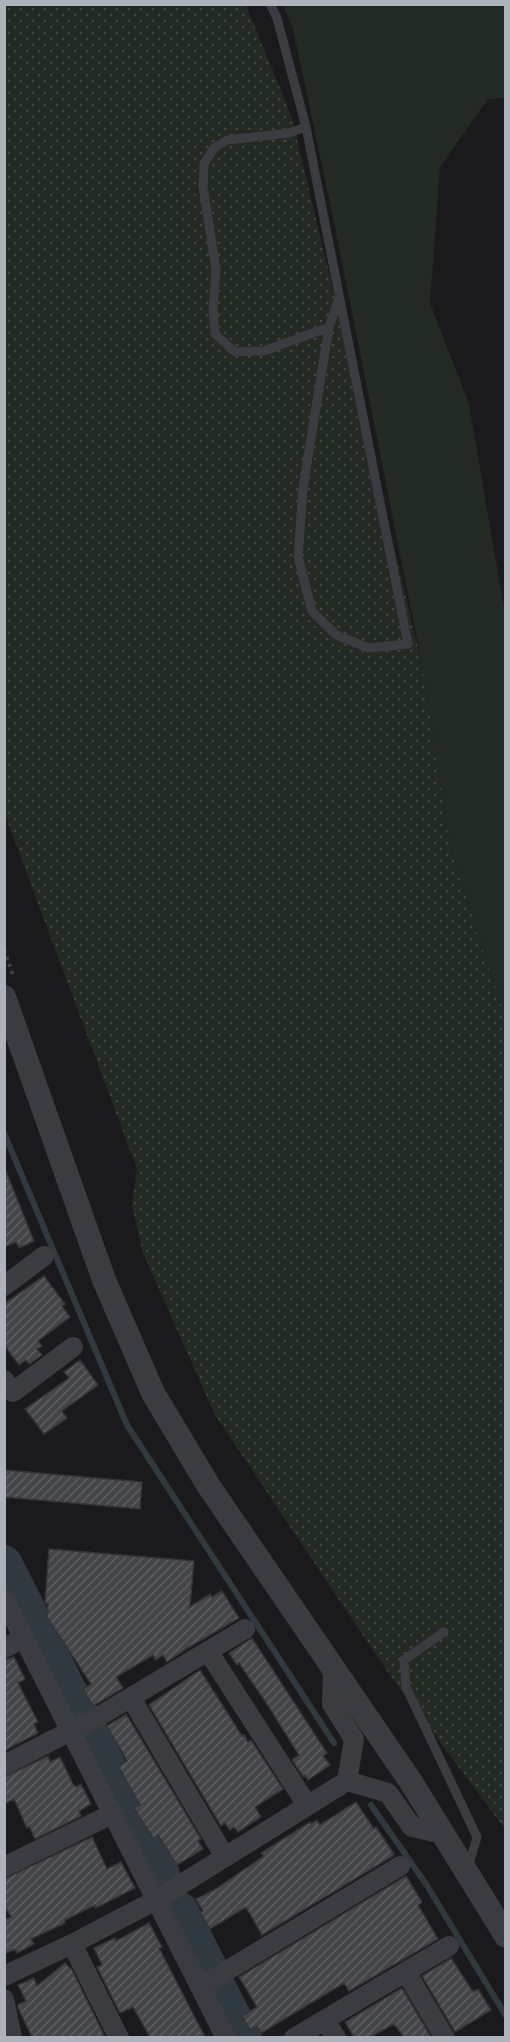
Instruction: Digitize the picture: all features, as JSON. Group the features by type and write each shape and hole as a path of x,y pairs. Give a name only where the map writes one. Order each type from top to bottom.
{"street":[{"path":"8,1000 104,1280 153,1393 208,1485 411,1782 506,1936"},
{"path":"4,1286 44,1256"},
{"path":"4,1380 13,1392 73,1347"},
{"path":"4,1599 226,2037"},
{"path":"4,1765 131,1698 245,1629"},
{"path":"4,1648 24,1638"},
{"path":"208,1651 307,1805"},
{"path":"4,1976 156,1900 347,1780 354,1739 332,1704 333,1668"},
{"path":"131,1698 225,1857"},
{"path":"347,1780 388,1793 412,1827 443,1834"},
{"path":"4,1867 112,1814"},
{"path":"200,1987 400,1866"},
{"path":"72,1944 118,2037"},
{"path":"294,2037 449,1946"},
{"path":"406,1972 445,2037"},
{"path":"4,1999 12,2037"},
{"path":"325,2020 336,2037"}],"lane":[{"path":"270,4 277,18 306,127 408,644 369,648 336,635 312,611 298,556 303,488 329,327 339,298"},
{"path":"306,127 289,133 227,140 214,147 204,164 203,186 216,270 213,309 215,334 235,352 264,351 329,327"},
{"path":"444,1632 404,1660 406,1687 477,1837 466,1872"}],"path":[{"path":"4,950 8,1000"}],"shaded area":[{"path":"4,5 246,5 292,118 422,665 449,841 505,1014 505,1829 387,1671 215,1415 143,1253 132,1205 137,1169 4,810"},
{"path":"283,5 505,5 505,98 488,99 440,167 430,303 469,404 505,614 505,1014 449,841 422,665 335,227 293,29"}],"building":[{"path":"5,1169 34,1241 19,1248 16,1242 4,1247"},
{"path":"44,1276 65,1304 62,1306 70,1317 38,1341 42,1346 37,1349 42,1355 29,1364 26,1360 19,1365 4,1345 4,1304"},
{"path":"80,1360 98,1385 62,1411 67,1418 44,1434 25,1409 69,1378 64,1372"},
{"path":"4,1470 142,1482 140,1509 4,1497"},
{"path":"49,1549 194,1561 190,1607 210,1594 212,1597 222,1591 239,1618 167,1662 163,1655 156,1660 153,1655 116,1677 123,1688 93,1706 83,1689 91,1684 47,1617 48,1604 45,1603"},
{"path":"252,1638 327,1753 323,1756 330,1765 308,1780 292,1760 299,1755 239,1663 237,1665 229,1653"},
{"path":"14,1657 25,1679 18,1683 38,1722 34,1724 38,1733 4,1751 4,1660"},
{"path":"200,1670 242,1736 244,1735 248,1742 251,1740 283,1789 255,1807 261,1817 238,1832 234,1827 230,1830 225,1823 221,1826 149,1705"},
{"path":"126,1714 201,1839 198,1841 203,1849 177,1865 158,1835 153,1838 134,1808 140,1805 118,1766 127,1761 107,1726"},
{"path":"48,1756 50,1762 60,1757 73,1784 76,1787 81,1784 91,1804 79,1811 81,1816 35,1839 29,1826 27,1828 14,1799 4,1804 4,1777"},
{"path":"356,1802 374,1829 376,1827 394,1854 393,1856 262,1935 246,1907 210,1929 200,1912 203,1911 196,1899 214,1890 264,1856 261,1853 310,1822 311,1824 317,1820 320,1825"},
{"path":"92,1837 107,1869 121,1862 135,1888 96,1908 95,1905 65,1920 65,1923 31,1939 34,1944 17,1953 15,1949 4,1954 4,1920 11,1917 4,1905 4,1879"},
{"path":"406,1876 422,1902 418,1905 438,1939 349,1991 344,1983 261,2033 257,2026 250,2030 242,2016 257,2007 239,1977"},
{"path":"149,1923 162,1947 159,1948 205,2037 150,2037 133,2007 120,2013 97,1967 102,1965 94,1948 115,1938 116,1941"},
{"path":"451,1958 473,1992 478,1989 491,2010 455,2032 422,1976"},
{"path":"65,1963 72,1970 105,2037 32,2037 18,2008 18,2005 26,2001 18,1985 34,1978 37,1986"},
{"path":"402,1988 431,2037 404,2037 394,2024 370,2037 354,2037 345,2022"}],"waterway":[{"path":"4,1133 127,1425 334,1743"},
{"path":"4,1563 81,1715"},
{"path":"91,1733 162,1874"},
{"path":"371,1805 426,1884 506,2016"},
{"path":"180,1910 210,1969"},
{"path":"219,1989 244,2038"}]}
